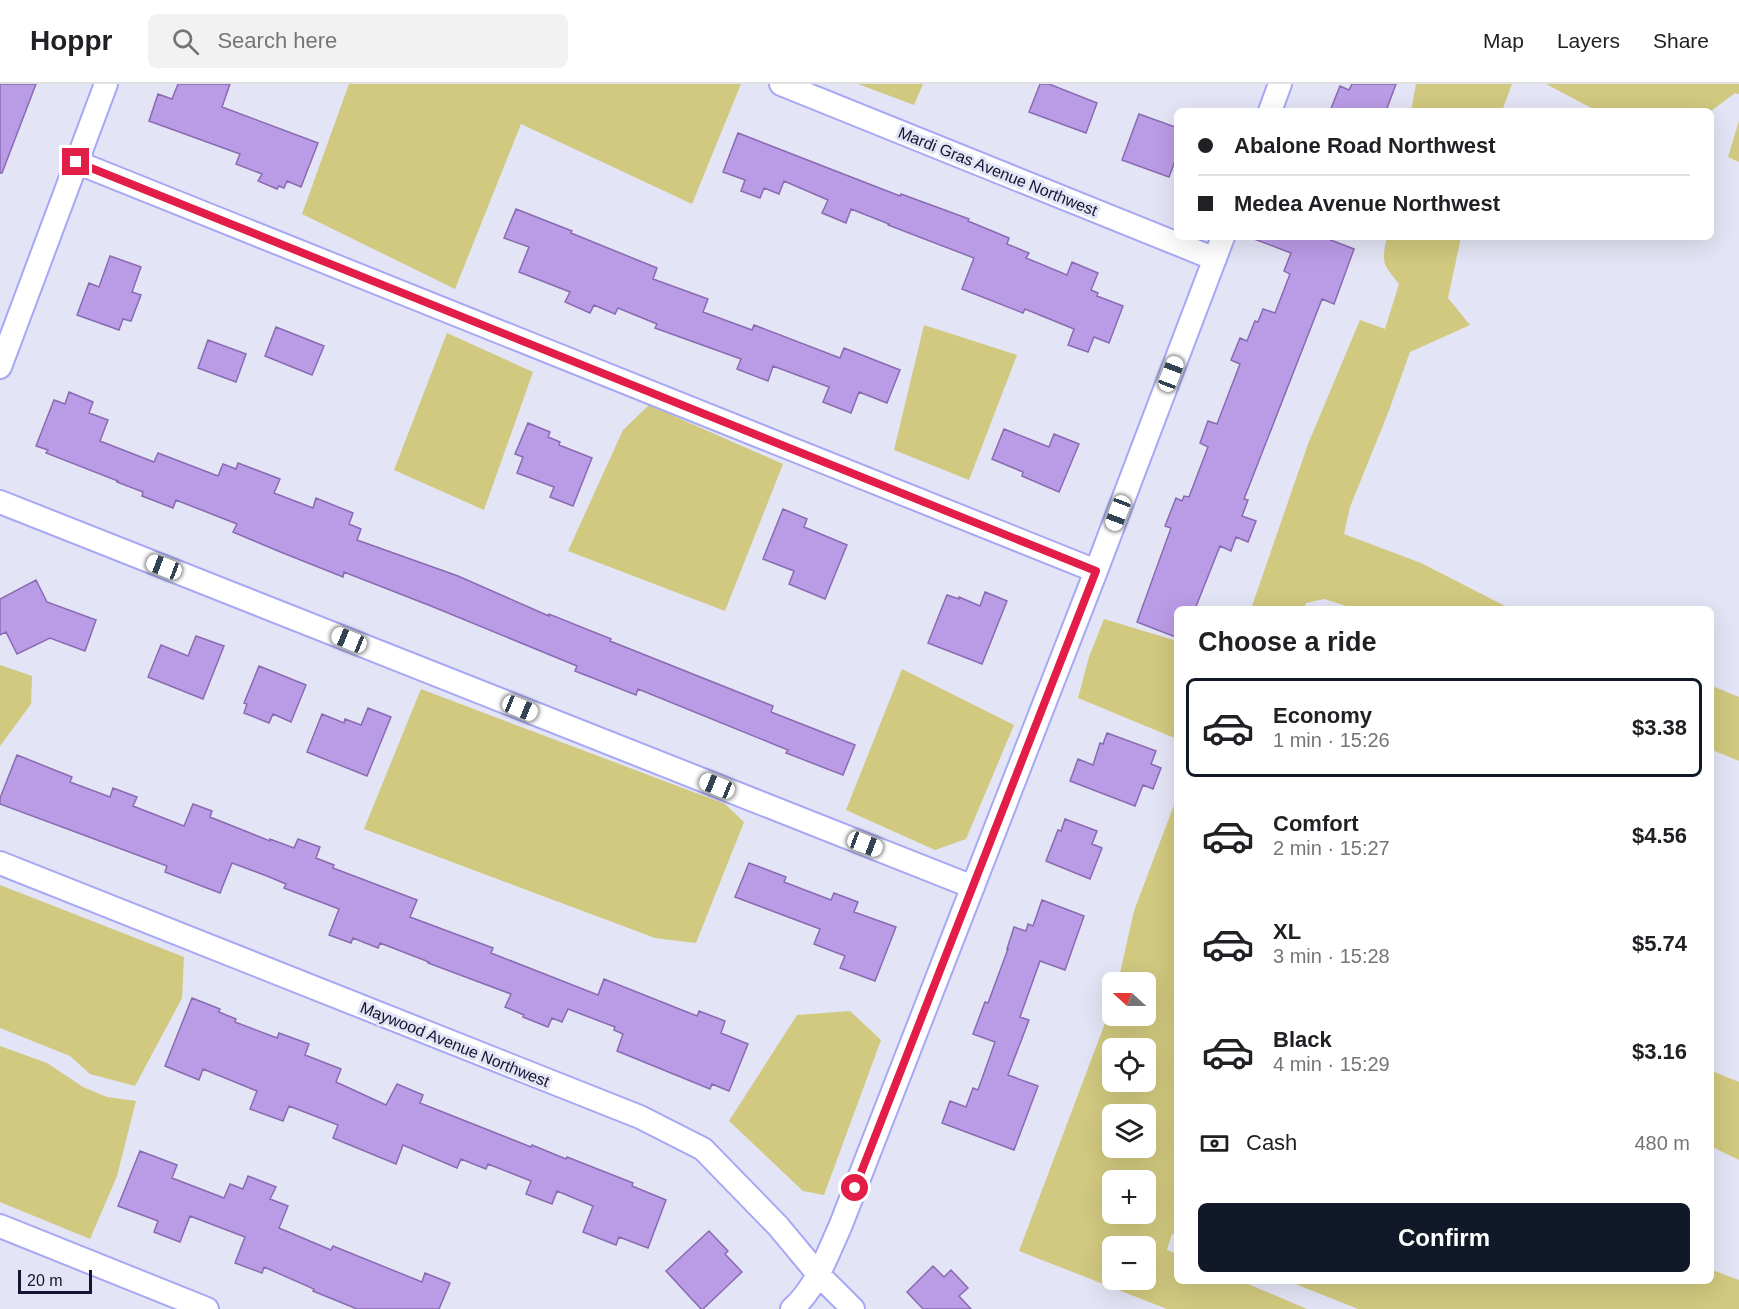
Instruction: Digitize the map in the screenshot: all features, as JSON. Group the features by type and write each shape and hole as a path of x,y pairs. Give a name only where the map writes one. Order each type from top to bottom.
{"street":[{"path":"0,367 106,84"},
{"name":"Mardi Gras Avenue Northwest","path":"781,84 1215,259"},
{"path":"1271,108 1280,84"},
{"path":"76,162 1096,571"},
{"path":"792,1309 799,1303 818,1274 840,1227 1096,571 1222,240"},
{"path":"0,502 973,887"},
{"name":"Maywood Avenue Northwest","path":"0,863 654,1123 703,1149 778,1226 818,1274 853,1309"},
{"path":"0,1226 207,1309"}],"shaded area":[{"path":"349,84 741,84 692,204 521,124 455,289 302,214"},
{"path":"858,84 923,84 914,105"},
{"path":"1416,84 1512,84 1503,108 1412,108"},
{"path":"1546,84 1739,84 1739,94 1735,93 1714,109 1591,108"},
{"path":"1739,121 1739,162 1728,157"},
{"path":"1386,240 1460,240 1448,298 1470,325 1410,352 1350,507 1344,534 1421,563 1505,606 1346,606 1324,599 1306,603 1305,606 1252,606 1308,444 1360,320 1385,329 1399,284 1385,263"},
{"path":"924,325 1017,355 969,480 894,450"},
{"path":"447,333 533,372 484,510 394,470"},
{"path":"649,405 783,464 725,611 568,551 623,430"},
{"path":"1104,619 1174,640 1174,738 1078,698 1089,657"},
{"path":"0,665 32,676 31,704 0,746"},
{"path":"902,669 1014,725 966,839 935,850 846,810"},
{"path":"1714,687 1739,697 1739,761 1714,751"},
{"path":"421,689 725,804 744,822 696,943 655,938 364,829"},
{"path":"1174,805 1174,1235 1172,1234 1167,1250 1174,1253 1174,1284 1248,1284 1307,1309 1167,1309 1119,1290 1156,1290 1156,1236 1102,1236 1102,1284 1019,1251 1104,1026 1156,1026 1156,972 1120,972 1134,911"},
{"path":"0,885 184,957 182,998 135,1086 90,1074 70,1056 0,1028"},
{"path":"850,1011 881,1040 824,1195 803,1191 729,1121 797,1015"},
{"path":"0,1046 47,1063 83,1087 107,1097 136,1101 117,1176 90,1239 0,1202"},
{"path":"1714,1072 1739,1082 1739,1160 1714,1148"},
{"path":"1714,1271 1739,1280 1739,1309 1358,1309 1296,1284 1714,1284"}],"building":[{"path":"0,84 36,84 2,173 0,173"},
{"path":"178,84 230,84 222,107 318,143 301,187 287,181 284,188 279,186 277,189 258,181 262,174 236,164 240,154 149,121 158,94 172,99"},
{"path":"1040,84 1049,84 1097,103 1086,133 1029,112"},
{"path":"1352,84 1396,84 1387,108 1331,108 1340,86 1349,90"},
{"path":"1139,114 1174,127 1174,164 1169,177 1122,160"},
{"path":"738,133 900,196 901,194 969,219 968,221 1009,238 1007,244 1029,253 1026,258 1067,275 1072,262 1098,273 1091,290 1098,293 1097,296 1123,306 1109,343 1094,337 1088,352 1068,345 1074,329 1025,309 1023,313 962,289 974,258 851,209 846,223 822,213 828,200 784,181 779,194 764,188 760,198 741,191 745,180 723,172"},
{"path":"516,209 657,268 653,279 708,299 703,312 752,330 754,325 840,358 844,348 900,370 887,403 859,392 851,413 823,402 829,387 773,366 768,381 737,369 741,359 655,328 657,324 618,308 615,314 594,305 590,313 565,302 570,292 519,272 529,247 504,238"},
{"path":"1257,240 1331,240 1354,249 1334,304 1322,299 1244,499 1248,500 1242,516 1256,521 1248,542 1236,537 1231,551 1220,546 1196,606 1174,606 1174,636 1137,622 1171,528 1165,526 1176,498 1182,501 1184,496 1189,497 1208,447 1200,443 1208,421 1217,424 1240,364 1231,360 1240,338 1247,341 1263,309 1275,313 1290,274 1284,271 1291,253"},
{"path":"110,256 141,267 132,292 141,295 131,321 123,319 119,330 77,315 89,283 99,287"},
{"path":"276,327 324,346 312,375 265,356"},
{"path":"208,340 246,354 236,382 198,368"},
{"path":"69,392 93,402 89,413 108,420 100,441 154,462 158,453 218,476 223,464 236,469 238,463 280,479 274,493 313,508 316,498 353,513 349,524 361,529 357,540 458,576 549,616 549,614 611,639 610,641 773,706 771,712 855,745 843,775 638,689 636,695 575,671 577,666 431,606 344,572 343,577 283,553 233,532 237,524 176,500 173,508 142,496 143,492 118,481 46,453 48,450 36,446 54,400 65,404"},
{"path":"528,423 550,432 548,437 560,442 559,445 592,458 573,506 550,497 554,487 517,473 523,457 515,454"},
{"path":"1004,429 1049,447 1054,434 1079,444 1059,492 1022,476 1023,472 992,459"},
{"path":"783,509 807,519 804,527 847,545 825,599 789,584 794,571 763,559"},
{"path":"36,580 47,602 96,620 85,651 50,638 17,654 6,632 0,635 0,599"},
{"path":"985,592 1007,601 982,664 928,643 947,595 959,599 959,597 980,606"},
{"path":"196,636 224,646 203,699 148,677 161,645 188,656"},
{"path":"259,666 306,685 291,722 273,714 269,723 244,713 247,704 244,703"},
{"path":"368,708 391,717 367,776 307,752 322,714 344,723 345,719 361,725"},
{"path":"1107,733 1156,751 1151,764 1161,768 1153,789 1143,785 1135,806 1070,781 1078,759 1093,765 1100,743 1103,744"},
{"path":"17,755 72,777 70,782 110,797 113,788 137,797 133,806 184,826 193,804 212,811 210,817 270,841 270,839 294,848 298,839 320,847 316,858 334,865 333,868 417,900 410,917 493,948 491,953 598,995 604,979 697,1016 699,1011 725,1021 721,1033 748,1044 729,1091 712,1084 710,1089 617,1051 623,1034 614,1030 615,1027 568,1009 562,1022 552,1018 548,1027 505,1007 511,994 380,943 378,948 353,938 351,943 329,935 339,909 284,888 286,884 267,876 232,863 220,893 165,872 167,866 0,804 0,798"},
{"path":"1065,819 1097,831 1092,844 1102,848 1090,879 1046,861 1058,830 1061,831"},
{"path":"749,863 786,877 784,882 831,900 834,893 858,902 854,912 896,927 875,981 840,968 845,956 814,944 820,929 735,897"},
{"path":"1042,900 1084,916 1065,970 1040,961 1020,1017 1029,1020 1008,1075 1038,1086 1014,1150 942,1123 950,1101 966,1107 973,1088 978,1090 995,1042 973,1034 985,1002 988,1003 1014,927 1026,931 1028,924 1033,926"},
{"path":"192,998 220,1009 219,1012 236,1019 235,1022 277,1038 279,1033 309,1044 305,1055 341,1069 336,1082 386,1105 397,1084 423,1095 420,1103 531,1147 532,1145 566,1159 567,1157 633,1183 632,1186 666,1200 648,1248 619,1237 616,1245 583,1232 593,1206 557,1191 552,1204 526,1194 531,1181 488,1164 486,1169 461,1159 457,1168 403,1145 396,1164 333,1138 338,1125 289,1106 283,1121 250,1109 257,1091 203,1069 199,1080 165,1066"},
{"path":"140,1151 177,1165 172,1178 224,1198 230,1184 243,1189 248,1176 276,1187 270,1199 288,1206 279,1228 331,1250 333,1246 422,1282 425,1273 450,1283 439,1309 357,1309 264,1267 262,1273 235,1263 245,1237 190,1216 180,1242 154,1232 158,1221 118,1206"},
{"path":"709,1231 728,1251 725,1254 742,1272 701,1309 666,1271"},
{"path":"933,1266 944,1277 951,1270 968,1288 959,1296 971,1309 923,1309 907,1292"}],"route":[{"path":"76,162 1096,571 855,1188"}]}
